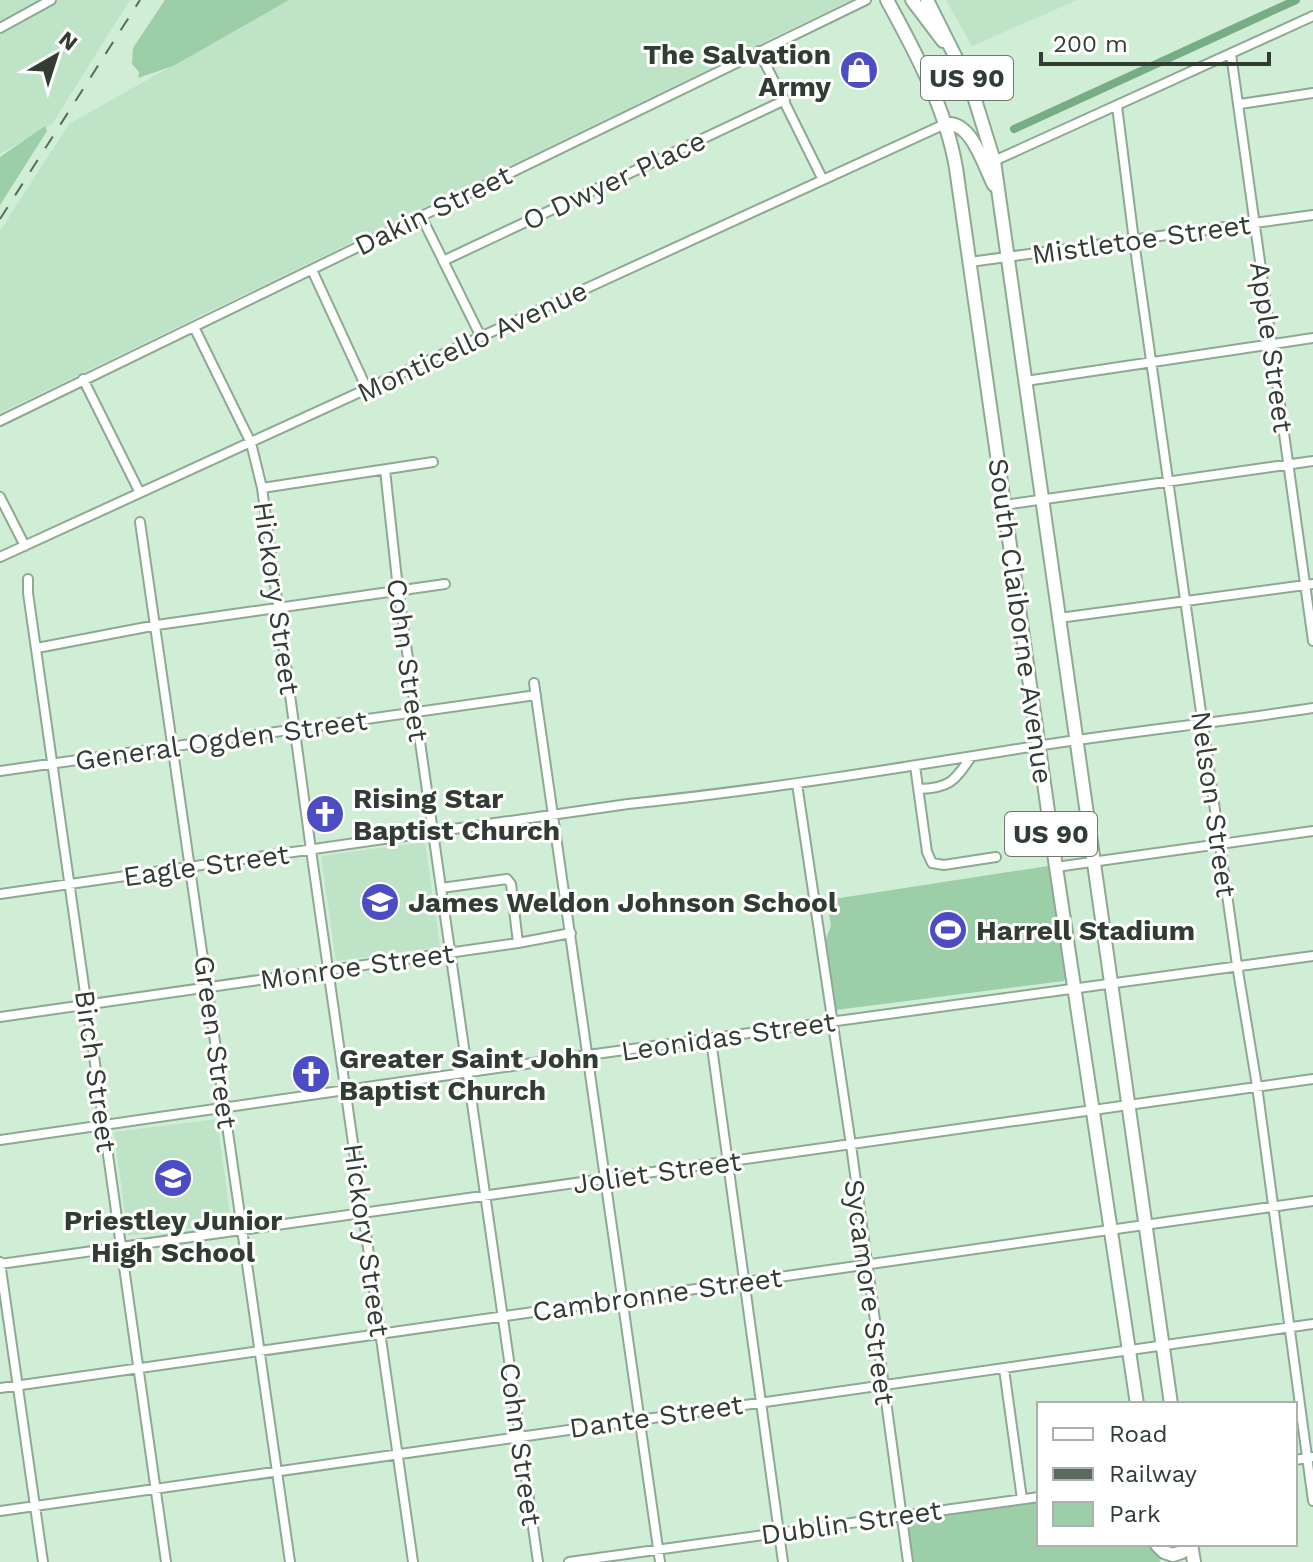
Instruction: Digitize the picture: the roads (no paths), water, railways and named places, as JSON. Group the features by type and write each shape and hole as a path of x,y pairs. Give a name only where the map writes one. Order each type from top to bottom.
{"main road":[{"name":"US 90","path":"887,0 908,39 945,124"},
{"path":"912,0 943,41 952,47"},
{"name":"US 90","path":"927,0 972,90 994,161"},
{"path":"945,124 953,123 965,130 998,193"},
{"name":"South Claiborne Avenue","path":"945,124 956,168 1038,746 1137,1402"},
{"name":"South Claiborne Avenue","path":"994,161 1171,1402"},
{"path":"1159,1546 1173,1555 1188,1546"}],"street":[{"path":"0,28 51,0"},
{"name":"Dakin Street","path":"0,421 866,0"},
{"path":"994,161 1313,16"},
{"path":"759,51 823,180"},
{"name":"Apple Street","path":"1231,54 1288,465 1309,585 1313,641"},
{"path":"1240,104 1313,93"},
{"name":"O Dwyer Place","path":"443,261 785,100"},
{"name":"Nelson Street","path":"1117,106 1185,602 1310,1458 1313,1501"},
{"name":"Monticello Avenue","path":"0,557 945,124"},
{"name":"Mistletoe Street","path":"970,262 1313,215"},
{"path":"421,216 481,337"},
{"path":"312,270 367,389"},
{"name":"Hickory Street","path":"194,327 251,443 262,488 413,1562"},
{"path":"1026,381 1313,338"},
{"path":"83,379 140,493"},
{"path":"1004,505 1313,461"},
{"path":"262,488 433,462"},
{"name":"Cohn Street","path":"385,470 398,589 538,1562"},
{"path":"0,497 25,546"},
{"name":"Green Street","path":"140,522 290,1562"},
{"name":"Birch Street","path":"28,579 166,1562"},
{"path":"37,648 157,625 445,584"},
{"path":"1059,618 1309,585"},
{"path":"534,683 660,1562"},
{"name":"General Ogden Street","path":"0,771 536,695"},
{"path":"1038,746 1313,708"},
{"name":"Eagle Street","path":"0,894 553,814 797,784 1038,746"},
{"path":"919,789 948,785 971,757"},
{"path":"915,766 927,852 932,863 944,865 996,857"},
{"name":"Sycamore Street","path":"797,784 851,1145 908,1562"},
{"path":"1056,867 1313,831"},
{"path":"441,888 507,879 511,884 518,943"},
{"name":"Monroe Street","path":"0,1017 571,933"},
{"name":"Leonidas Street","path":"0,1140 588,1055 1313,956"},
{"path":"711,1040 783,1562"},
{"name":"Joliet Street","path":"0,1263 1313,1079"},
{"name":"Cambronne Street","path":"0,1388 1313,1201"},
{"path":"0,1263 43,1562"},
{"name":"Dante Street","path":"0,1511 1313,1324"},
{"path":"1004,1369 1022,1499"},
{"name":"Dublin Street","path":"569,1562 1037,1497"}],"waterway":[{"path":"1014,129 1296,0"}],"railway":[{"path":"0,219 140,0"}],"place":[{"name":"The Salvation Army","path":"859,70"},
{"name":"Rising Star Baptist Church","path":"325,814"},
{"name":"James Weldon Johnson School","path":"380,902"},
{"name":"Harrell Stadium","path":"948,930"},
{"name":"Greater Saint John Baptist Church","path":"311,1074"},
{"name":"Priestley Junior High School","path":"173,1178"}]}
